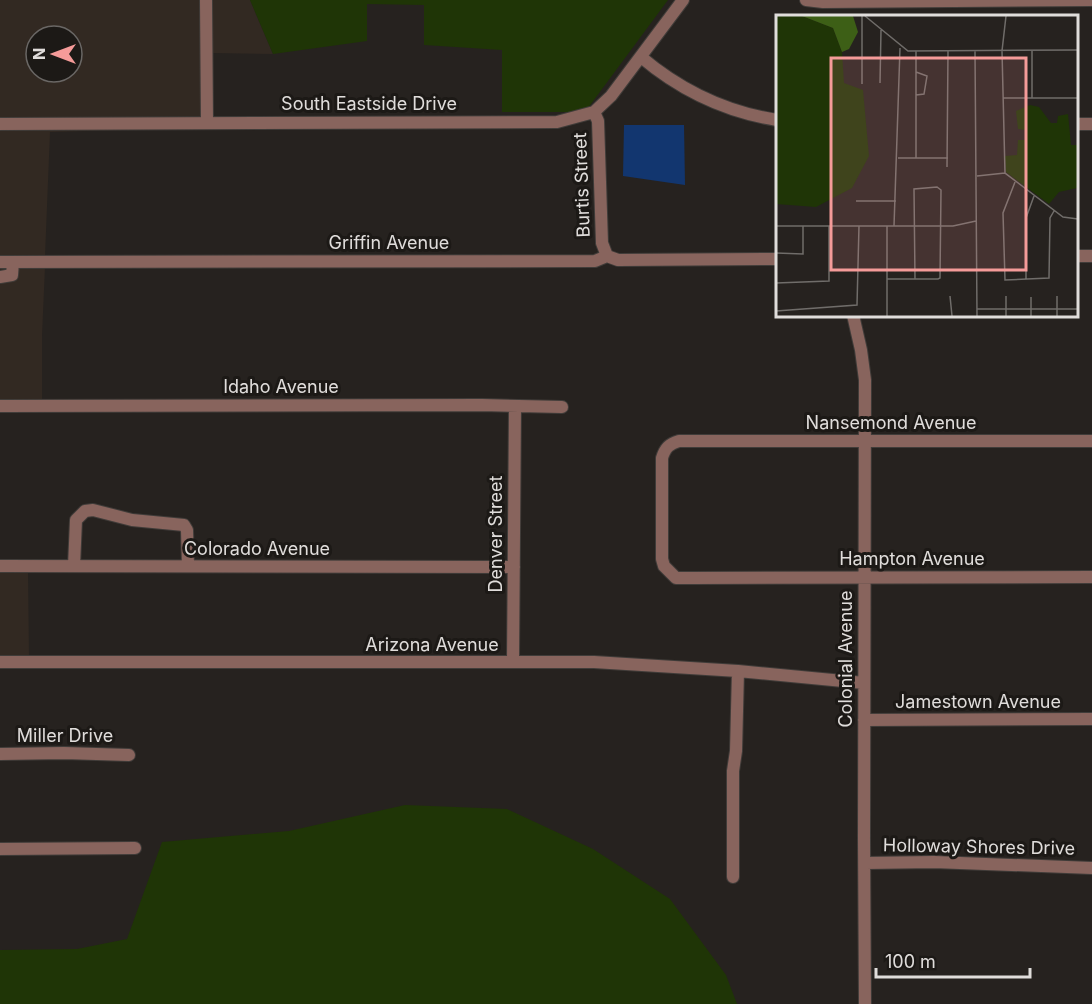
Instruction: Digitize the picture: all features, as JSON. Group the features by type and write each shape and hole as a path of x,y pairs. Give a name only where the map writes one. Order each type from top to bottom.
{"street":[{"path":"206,0 207,122"},
{"path":"594,112 611,96 683,0"},
{"path":"806,0 822,2 1092,0"},
{"path":"641,57 658,72 696,94 741,112 776,120"},
{"name":"South Eastside Drive","path":"0,124 557,122 594,112"},
{"name":"Burtis Street","path":"594,112 598,121 602,243 607,256"},
{"name":"Griffin Avenue","path":"0,262 595,261 607,256 618,260 776,259"},
{"path":"0,277 12,275 14,262"},
{"name":"Colonial Avenue","path":"853,316 864,367 866,1004"},
{"name":"Idaho Avenue","path":"0,406 562,407"},
{"name":"Denver Street","path":"513,662 515,406"},
{"name":"Nansemond Avenue","path":"689,441 1092,441"},
{"name":"Hampton Avenue","path":"689,441 671,443 665,449 662,458 662,559 664,566 675,578 1092,577"},
{"path":"74,566 76,520 85,511 93,510 132,520 184,525 188,530 188,566"},
{"name":"Colorado Avenue","path":"0,566 513,567"},
{"name":"Arizona Avenue","path":"0,662 639,663 864,683"},
{"path":"734,877 733,771 736,751 738,671"},
{"name":"Jamestown Avenue","path":"864,720 1092,719"},
{"name":"Miller Drive","path":"0,754 129,755"},
{"path":"0,849 135,848"},
{"name":"Holloway Shores Drive","path":"865,863 934,862 1092,868"}],"shaded area":[{"path":"0,0 200,0 201,117 0,119"},
{"path":"212,0 250,0 273,54 212,53"},
{"path":"200,128 50,132 45,257 0,257 0,129"},
{"path":"45,267 42,401 0,400 0,268"},
{"path":"0,571 28,571 29,657 0,656"}],"green space":[{"path":"250,0 668,0 588,108 575,112 502,112 502,50 424,45 424,5 367,4 367,41 273,54"},
{"path":"405,805 507,809 593,849 670,899 726,975 737,1004 0,1004 0,950 77,949 127,939 162,842 289,831"}],"water":[{"path":"624,125 684,125 685,185 623,176"}]}
